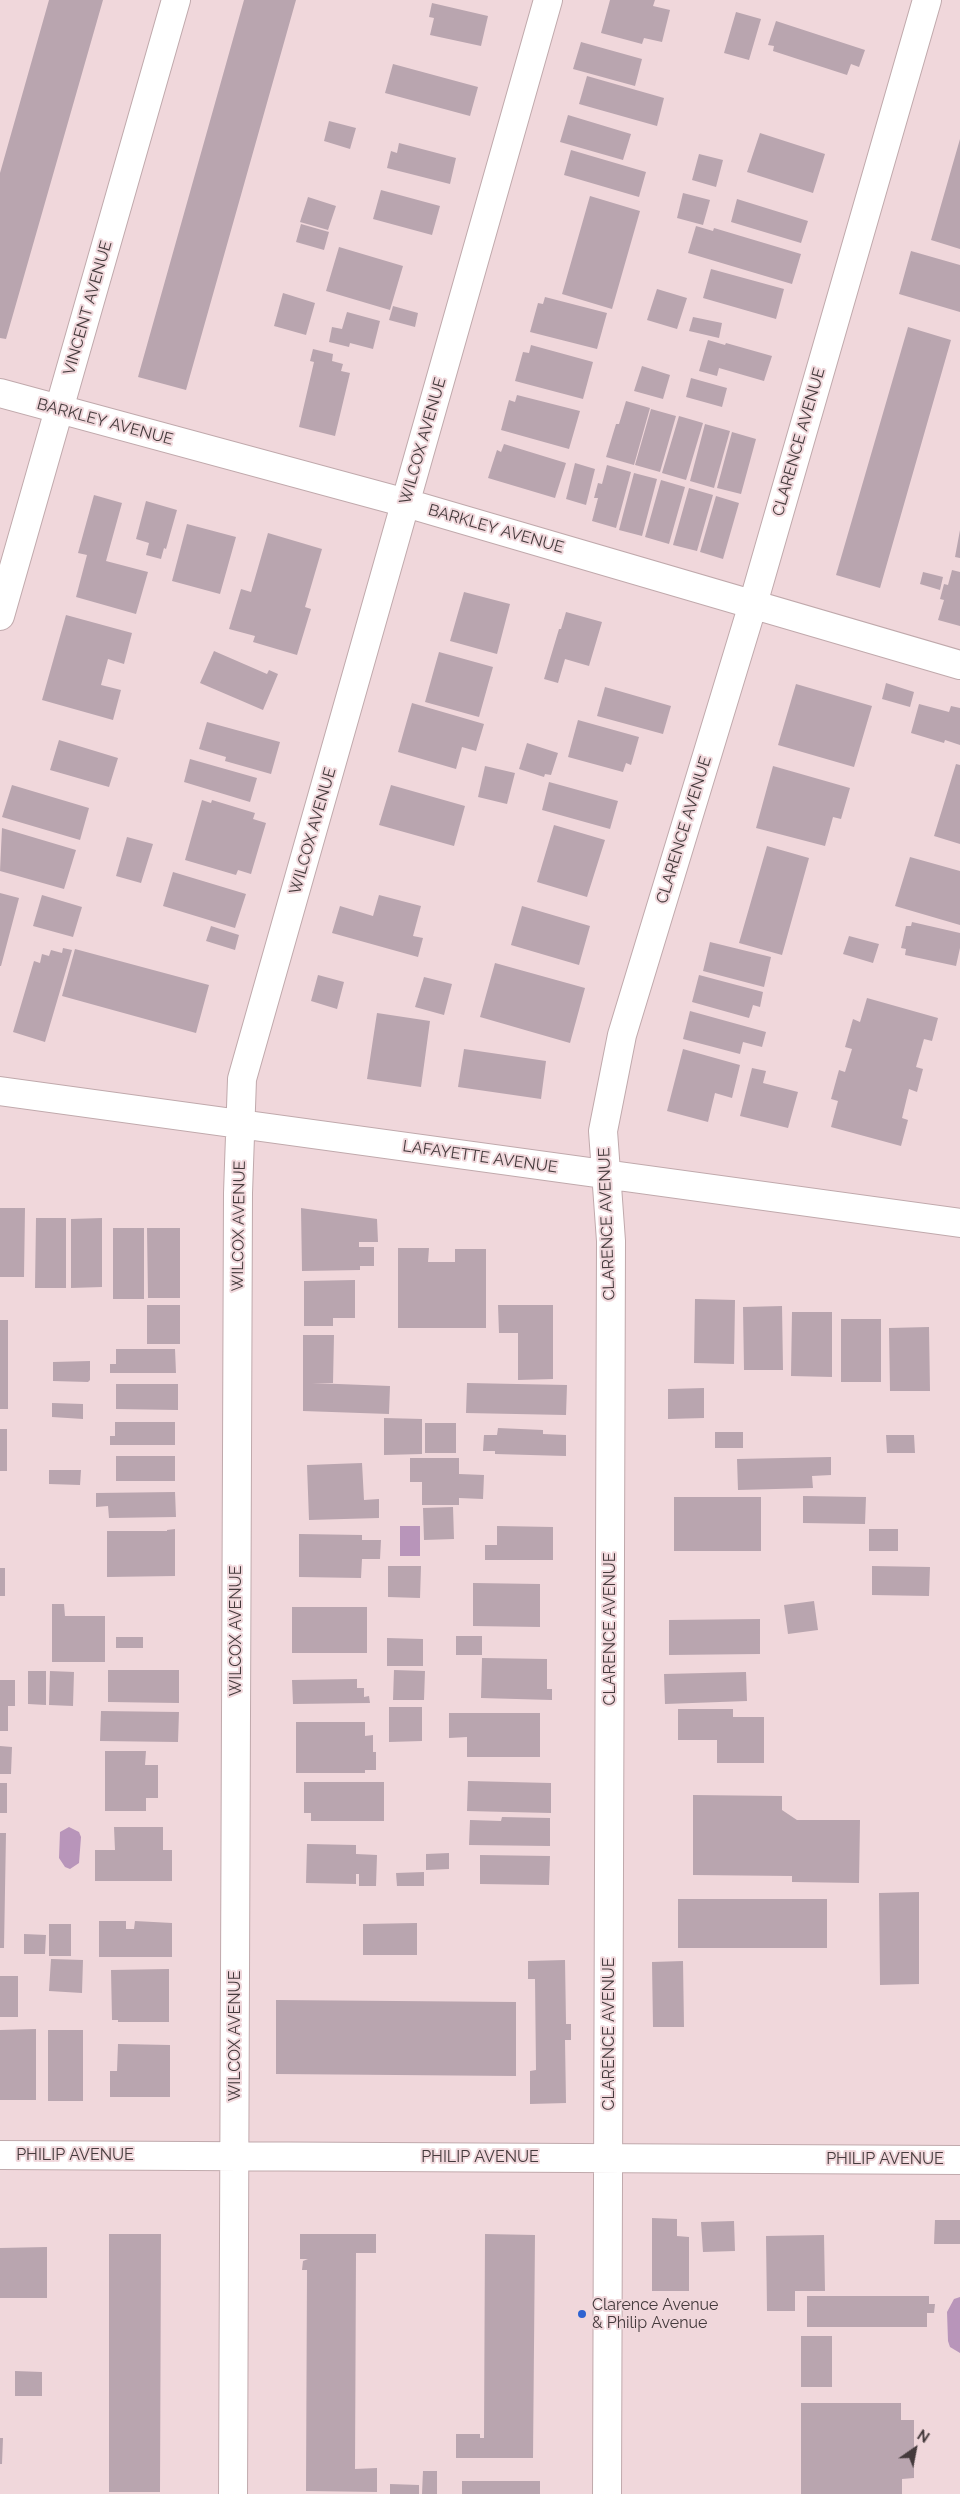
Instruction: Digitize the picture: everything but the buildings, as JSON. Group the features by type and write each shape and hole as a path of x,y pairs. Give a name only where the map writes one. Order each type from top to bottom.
{"street":[{"name":"VINCENT AVENUE","path":"0,616 176,0"},
{"name":"WILCOX AVENUE","path":"233,2494 238,1193 242,1079 548,0"},
{"name":"CLARENCE AVENUE","path":"607,2494 611,1241 603,1131 622,1035 753,604 927,0"},
{"name":"BARKLEY AVENUE","path":"0,393 406,503 960,665"},
{"name":"LAFAYETTE AVENUE","path":"0,1091 960,1223"},
{"name":"PHILIP AVENUE","path":"0,2155 960,2160"}],"shaded area":[{"path":"400,1526 420,1526 420,1556 400,1556"},
{"path":"69,1827 79,1832 81,1837 79,1863 70,1869 65,1867 59,1858 60,1832"},
{"path":"960,2297 960,2353 950,2347 948,2341 947,2312 954,2299"}],"place":[{"name":"Clarence Avenue & Philip Avenue","path":"582,2314"}]}
